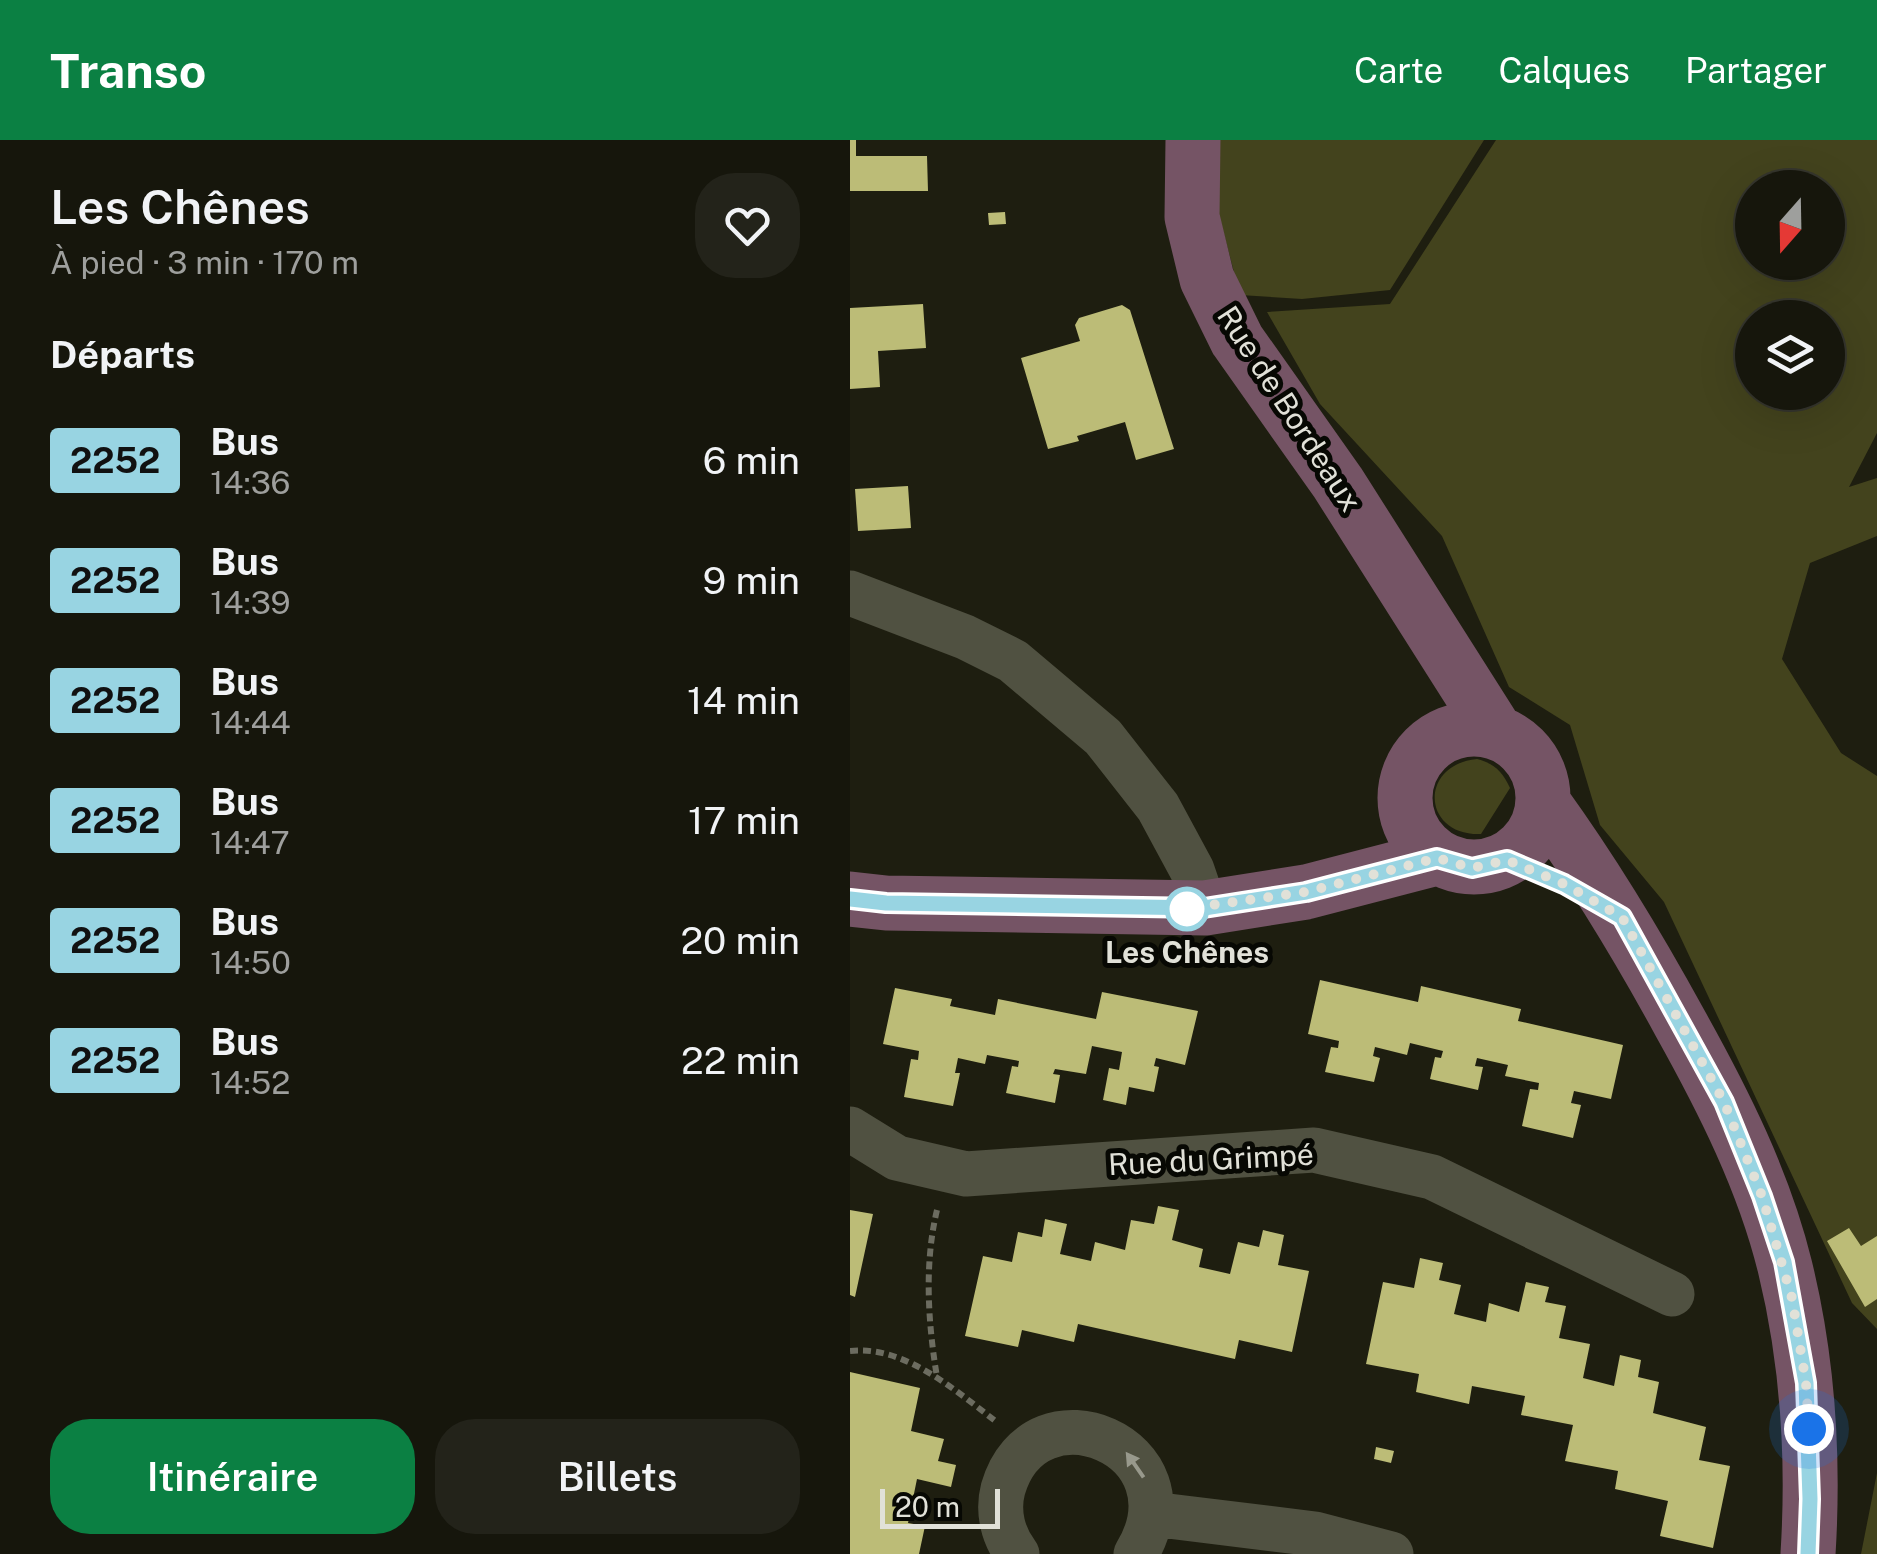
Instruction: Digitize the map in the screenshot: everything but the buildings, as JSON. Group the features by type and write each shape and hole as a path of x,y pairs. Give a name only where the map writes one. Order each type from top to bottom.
{"main road":[{"name":"Rue de Bordeaux","path":"1193,140 1192,217 1206,279 1237,340 1338,482 1496,732"},
{"name":"Rue de Bordeaux","path":"1414,606 1426,686 1414,769"},
{"path":"1306,892 1358,847 1414,769 1438,738 1457,730 1477,728 1496,732 1527,752 1543,786 1544,804 1538,826 1526,846 1507,860 1472,868 1437,858 1410,828 1405,808 1414,769"},
{"path":"1544,804 1622,917 1724,1102 1762,1196 1784,1262 1806,1383 1808,1554"},
{"path":"850,899 925,904 1204,908 1306,892 1437,858"},
{"path":"1507,860 1564,884 1622,917"}],"street":[{"path":"850,593 965,637 1013,661 1103,738 1158,807 1192,870 1204,908"},
{"name":"Rue du Grimpé","path":"850,1129 896,1158 966,1174 1314,1150 1432,1177 1672,1294"},
{"path":"1017,1554 1002,1523 1001,1498 1008,1474 1024,1453 1046,1438 1070,1432 1097,1434 1120,1446 1138,1465 1150,1489 1144,1534 1315,1534 1391,1554"}],"path":[{"path":"937,1377 928,1326 933,1226 947,1170"},
{"path":"850,1350 872,1348 937,1377 1005,1428"}],"shaded area":[{"path":"1216,140 1484,140 1390,290 1302,299 1240,295 1219,215"},
{"path":"1496,140 1877,140 1877,433 1849,487 1877,478 1877,536 1810,563 1782,659 1841,753 1877,776 1877,1329 1852,1303 1664,902 1600,825 1570,725 1509,687 1442,536 1320,404 1267,312 1390,304"},
{"path":"1477,759 1497,769 1510,788 1481,834 1461,832 1447,824 1438,813 1435,800 1444,774 1458,764"},
{"path":"1877,1473 1877,1554 1861,1554"}],"bus line":[{"name":"2252","path":"850,899 1161,910 1204,908 1306,892 1437,858 1472,868 1507,860 1564,884 1622,917 1724,1102 1784,1262 1806,1383 1808,1554"}],"place":[{"name":"Les Chênes","path":"1187,909"}],"route":[{"path":"1187,909 1183,909 1306,892 1437,858 1472,868 1507,860 1564,884 1622,917 1724,1102 1762,1196 1792,1298 1809,1429"}]}
